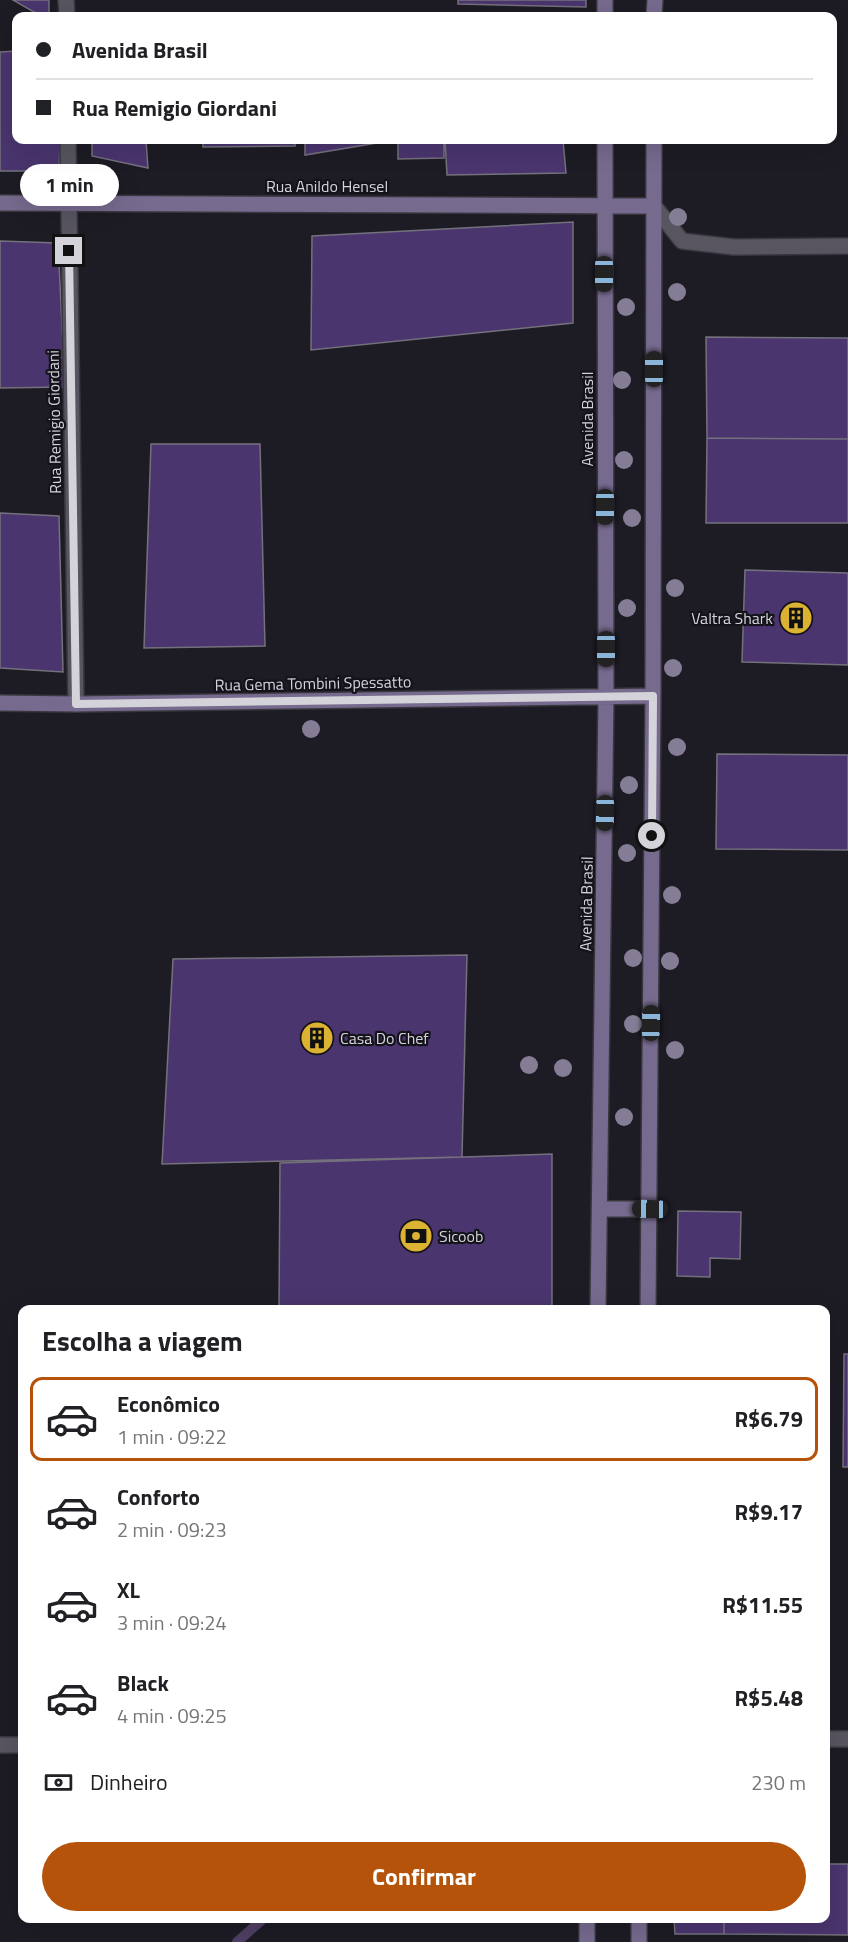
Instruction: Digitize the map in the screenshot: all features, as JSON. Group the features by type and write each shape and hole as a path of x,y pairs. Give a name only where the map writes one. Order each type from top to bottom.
{"main road":[{"name":"Avenida Brasil","path":"598,1305 606,696 605,144"},
{"path":"648,1305 653,696 654,144"},
{"name":"Rua Anildo Hensel","path":"0,202 654,206"},
{"name":"Rua Gema Tombini Spessatto","path":"0,703 76,704 653,696"},
{"path":"600,1209 650,1209"},
{"path":"587,1923 587,1942"},
{"path":"639,1923 639,1942"}],"street":[{"name":"Rua Remigio Giordani","path":"68,144 76,704"},
{"path":"654,206 682,241 734,247 848,246"},
{"path":"830,1739 848,1740"},
{"path":"0,1745 18,1745"}],"building":[{"path":"13,0 49,0 49,12 34,12"},
{"path":"458,0 586,0 586,7 458,4"},
{"path":"12,51 12,144 60,144 59,171 0,171 0,52"},
{"path":"92,144 146,144 148,168 92,156"},
{"path":"203,144 295,144 295,146 203,147"},
{"path":"305,144 371,144 305,155"},
{"path":"398,144 444,144 444,158 398,159"},
{"path":"445,144 563,144 566,173 447,175"},
{"path":"573,222 573,323 311,350 312,236"},
{"path":"0,241 58,243 65,387 0,388"},
{"path":"706,337 848,338 848,439 707,438"},
{"path":"707,438 848,439 848,523 706,523"},
{"path":"151,444 260,444 265,646 144,648"},
{"path":"0,513 59,516 63,672 0,668"},
{"name":"Valtra Shark","path":"745,570 848,573 848,665 742,662"},
{"path":"717,754 848,755 848,850 716,849"},
{"name":"Casa Do Chef","path":"467,955 462,1157 162,1164 173,959"},
{"name":"Sicoob","path":"552,1154 552,1305 279,1305 280,1163"},
{"path":"678,1211 741,1212 740,1259 710,1258 710,1277 677,1276"},
{"path":"844,1354 848,1354 848,1467 843,1467"},
{"path":"830,1864 848,1864 848,1935 724,1934 724,1923 830,1923"},
{"path":"674,1923 724,1923 724,1934 675,1934"}],"waterway":[{"path":"237,1942 258,1923"}],"place":[{"name":"Valtra Shark","path":"796,618"},
{"name":"Casa Do Chef","path":"317,1038"},
{"name":"Sicoob","path":"416,1236"}],"route":[{"path":"69,251 76,704 653,696 652,836"}]}
